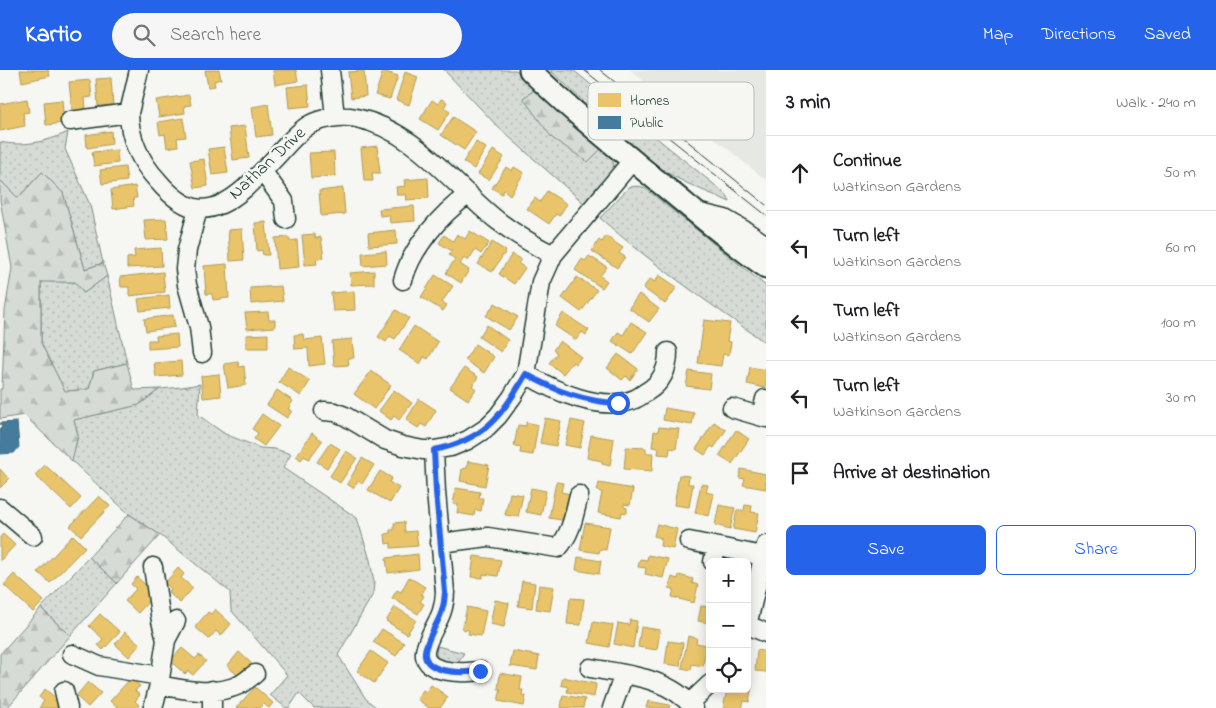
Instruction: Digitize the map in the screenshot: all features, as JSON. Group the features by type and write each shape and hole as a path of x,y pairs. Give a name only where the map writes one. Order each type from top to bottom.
{"main road":[{"path":"530,70 588,123"},
{"path":"608,140 693,211 766,267"}],"street":[{"path":"139,70 130,113 133,138 140,156 150,173 164,189 187,206 198,209 188,250 186,269 187,285 200,327 202,353"},
{"path":"330,70 335,117"},
{"path":"70,121 130,113"},
{"name":"Nathan Drive","path":"198,209 221,206 232,199 263,172 300,132 309,125 335,117 356,118 376,124 396,134 419,150 498,222 553,255"},
{"path":"324,411 340,414 385,440 403,446 434,450 451,447 468,440 485,429 498,416 526,374 541,282 553,255 632,161"},
{"path":"263,172 284,201 286,219"},
{"path":"403,280 406,268 430,232 469,194"},
{"path":"693,211 725,219 766,245"},
{"path":"526,374 547,387 569,395 598,402 618,403 635,399 651,389 661,378 668,365 668,352"},
{"path":"732,408 764,411"},
{"path":"434,450 444,606 441,617 425,649 426,658 432,666 450,673 480,671"},
{"path":"440,543 488,537 558,548 569,532 578,495"},
{"path":"0,508 33,536"},
{"path":"689,541 714,554 764,551 751,608"},
{"path":"153,567 161,621 166,640"},
{"path":"153,708 166,640 176,622"},
{"path":"751,627 766,633"},
{"path":"72,654 99,666 192,691 224,690 240,684 256,674"},
{"path":"590,668 651,679 676,691 692,706 706,689"},
{"path":"612,708 624,674"},
{"path":"212,690 212,708"}],"shaded area":[{"path":"630,70 766,70 766,180 717,140 754,140 754,82 645,82"}],"green space":[{"path":"444,70 516,70 536,89 523,98 588,138 588,140 592,140 603,147 610,155 613,169 606,182 587,206 499,128"},
{"path":"550,70 573,70 588,82 588,106"},
{"path":"536,89 588,134 588,140 595,140 603,147 588,162 552,138 523,98"},
{"path":"68,132 65,149 90,205 103,263 85,269 63,193 42,172 18,198 0,180 0,142 34,143"},
{"path":"625,140 659,140 727,195 730,202 670,174"},
{"path":"42,172 63,193 85,269 103,263 107,276 84,293 75,282 41,282 41,343 65,391 89,389 94,371 127,363 134,390 160,389 139,405 74,420 78,435 72,461 24,415 0,419 5,311 12,268 0,200 0,180 18,198"},
{"path":"639,186 645,188 766,286 766,343 660,267 600,218 629,187"},
{"path":"107,276 127,363 94,371 89,389 65,392 41,343 41,281 76,282 84,293"},
{"path":"200,384 198,415 225,434 260,448 275,449 291,454 283,468 357,518 370,560 374,582 373,594 338,655 366,699 377,708 314,708 299,693 289,708 286,708 270,695 287,675 231,610 230,592 160,535 129,514 72,461 78,435 73,420 138,405 160,389"},
{"path":"129,514 160,535 117,583 89,557"},
{"path":"89,557 117,583 70,636 41,608"},
{"path":"41,608 70,636 7,708 0,708 0,654"},
{"path":"437,646 464,653 456,665 439,661 436,654"}],"building: Homes":[{"path":"20,70 48,70 50,76 22,82"},
{"path":"205,70 219,70 221,79 214,81 215,86 208,87"},
{"path":"273,70 296,70 298,81 275,85"},
{"path":"364,71 366,96 351,98 348,72"},
{"path":"383,71 398,76 390,99 375,95"},
{"path":"405,72 418,77 409,105 396,100"},
{"path":"111,78 113,105 98,106 96,79"},
{"path":"90,80 92,97 85,98 86,109 72,111 69,82"},
{"path":"308,85 310,106 289,108 287,87"},
{"path":"189,95 191,105 184,106 185,113 159,117 156,100"},
{"path":"27,99 29,112 23,113 25,126 0,131 0,104"},
{"path":"441,99 447,102 444,108 450,112 438,130 420,119 432,100 438,104"},
{"path":"62,100 64,123 46,125 44,102"},
{"path":"268,104 272,135 256,137 252,107"},
{"path":"453,117 476,132 464,150 441,135"},
{"path":"183,118 186,137 177,138 178,146 167,148 165,134 160,135 158,122"},
{"path":"245,126 249,158 233,160 229,128"},
{"path":"111,131 112,144 87,148 86,135"},
{"path":"476,142 486,148 474,169 463,162"},
{"path":"377,146 380,173 372,173 373,181 364,181 361,148"},
{"path":"224,147 228,173 212,175 208,149"},
{"path":"117,150 118,163 94,166 92,152"},
{"path":"493,150 504,157 489,180 478,174"},
{"path":"334,152 335,176 311,178 309,153"},
{"path":"204,159 208,186 195,188 190,161"},
{"path":"125,167 127,181 102,184 100,170"},
{"path":"506,167 512,171 514,167 524,173 510,195 504,190 502,194 492,188"},
{"path":"428,178 429,198 406,200 407,195 397,195 396,187 405,186 404,180"},
{"path":"135,186 137,198 133,198 134,206 113,209 111,190"},
{"path":"343,188 345,214 321,216 319,191"},
{"path":"547,191 567,204 559,216 556,214 549,224 527,209 535,198 540,202"},
{"path":"414,206 415,221 390,223 389,215 380,216 379,209"},
{"path":"166,219 168,239 146,240 144,220"},
{"path":"266,222 269,255 263,255 262,250 257,251 255,223"},
{"path":"242,229 244,260 230,261 228,230"},
{"path":"396,230 397,244 369,246 368,233"},
{"path":"470,231 489,243 481,254 475,250 468,261 464,258 460,264 469,270 461,283 446,273 455,259 449,255 452,251 439,243 444,235 453,241 457,234 465,239"},
{"path":"315,234 315,238 321,237 324,258 316,259 317,264 305,265 302,235"},
{"path":"606,236 623,248 619,253 625,257 617,268 592,251 599,240 602,242"},
{"path":"288,237 290,241 297,240 299,267 277,269 275,238"},
{"path":"492,242 506,251 492,272 478,264"},
{"path":"161,248 162,266 127,268 127,258 135,257 134,250"},
{"path":"386,251 387,264 363,266 362,253"},
{"path":"512,254 521,260 518,263 525,268 514,284 499,274"},
{"path":"589,256 607,267 600,276 607,281 602,288 575,270 582,259 585,261"},
{"path":"227,264 229,298 213,300 212,294 206,294 204,266"},
{"path":"374,271 374,284 351,285 350,273"},
{"path":"163,272 165,292 129,296 129,287 121,287 120,277"},
{"path":"435,275 453,286 442,302 447,305 443,311 421,297"},
{"path":"659,275 677,287 665,304 643,288 650,279 655,282"},
{"path":"577,277 597,290 581,312 562,298"},
{"path":"281,286 283,301 251,304 250,288"},
{"path":"354,291 355,310 333,311 331,293"},
{"path":"639,294 659,309 649,322 629,308"},
{"path":"169,295 170,308 140,311 138,299"},
{"path":"495,303 518,317 509,330 486,316"},
{"path":"396,310 409,318 395,339 390,336 386,342 378,337"},
{"path":"268,312 269,320 275,320 275,327 247,329 245,313"},
{"path":"563,313 589,330 586,335 582,332 576,340 555,326"},
{"path":"173,315 175,327 146,331 144,319"},
{"path":"704,320 730,323 727,341 731,342 729,355 723,354 721,366 698,363"},
{"path":"631,322 647,332 632,354 612,341 618,332 623,335"},
{"path":"487,325 508,340 501,352 479,337"},
{"path":"414,326 438,342 428,359 424,357 420,364 399,350"},
{"path":"177,334 178,347 148,349 148,340 157,340 156,336"},
{"path":"268,334 268,348 246,348 246,335"},
{"path":"303,334 304,340 322,338 325,364 309,366 308,348 295,349 294,335"},
{"path":"352,339 354,358 348,358 349,365 334,366 332,341"},
{"path":"560,341 581,357 576,364 573,362 563,374 549,363 557,353 553,350"},
{"path":"475,344 494,357 484,373 465,360"},
{"path":"618,354 638,369 630,380 626,376 622,380 607,368"},
{"path":"181,361 182,375 156,377 154,363"},
{"path":"238,362 239,367 244,366 246,385 228,388 224,364"},
{"path":"288,367 310,381 301,396 279,382"},
{"path":"750,367 766,370 766,388 747,384"},
{"path":"464,368 478,377 472,386 476,389 468,400 450,388"},
{"path":"371,371 391,385 374,409 354,394"},
{"path":"689,371 711,374 709,389 686,386"},
{"path":"219,374 221,396 203,398 201,376"},
{"path":"277,390 293,401 288,409 292,411 287,418 267,405"},
{"path":"394,390 412,403 399,420 394,416 391,420 379,411"},
{"path":"419,399 436,410 426,427 421,424 418,428 406,420"},
{"path":"665,408 694,413 692,425 663,420"},
{"path":"262,414 279,426 264,446 254,439 258,433 252,429"},
{"path":"545,418 561,421 556,446 540,443"},
{"path":"571,420 585,423 580,448 565,445"},
{"path":"526,422 538,425 533,455 520,453 521,447 514,446 518,425 526,426"},
{"path":"714,422 726,430 714,448 711,446 705,455 696,449"},
{"path":"659,427 679,429 676,449 670,448 669,455 658,454 659,448 652,447 654,431 658,432"},
{"path":"736,430 749,439 732,464 719,456"},
{"path":"312,433 322,441 309,459 304,456 301,460 296,456"},
{"path":"591,435 614,439 610,466 602,464 602,461 587,458"},
{"path":"330,443 340,449 327,468 317,462"},
{"path":"626,447 646,448 646,453 653,453 652,471 624,469"},
{"path":"346,451 357,458 340,483 330,476"},
{"path":"362,458 374,465 362,484 358,481 353,488 347,484"},
{"path":"468,461 489,465 485,486 460,481 462,469 467,468"},
{"path":"45,465 81,498 71,509 35,475"},
{"path":"0,469 9,479 0,488"},
{"path":"741,469 766,474 766,489 743,485 745,479 739,478"},
{"path":"380,471 392,478 389,482 399,488 390,503 368,490"},
{"path":"679,475 689,476 688,484 693,484 689,507 674,505"},
{"path":"556,482 563,483 561,492 571,494 567,521 549,518"},
{"path":"599,483 633,489 630,505 624,504 624,507 627,508 627,513 622,512 621,517 598,513 602,492 597,491"},
{"path":"701,484 708,485 706,492 714,494 709,516 695,513"},
{"path":"456,488 480,492 479,498 483,498 481,511 475,510 474,516 457,513 458,505 453,504"},
{"path":"531,488 546,491 541,515 526,512"},
{"path":"510,493 523,495 518,517 505,515"},
{"path":"99,496 110,506 81,536 70,526"},
{"path":"719,505 735,508 730,529 715,525"},
{"path":"745,505 752,506 751,512 759,513 755,533 733,529 737,510 744,511"},
{"path":"404,522 405,532 416,531 418,546 391,548 391,543 386,544 385,534 390,533 390,530 394,530 394,523"},
{"path":"585,523 610,527 606,550 600,549 599,553 580,550"},
{"path":"657,524 677,529 673,549 660,546 661,538 654,536"},
{"path":"3,534 15,545 0,561 0,537"},
{"path":"73,535 85,547 50,583 38,572"},
{"path":"418,554 419,569 388,573 386,558"},
{"path":"648,555 668,559 663,578 645,574 646,568 638,567 640,559 647,560"},
{"path":"474,556 501,560 498,576 483,574 483,578 471,577"},
{"path":"578,557 601,561 599,574 576,570"},
{"path":"178,568 184,574 181,578 193,588 180,603 168,592 171,589 165,583"},
{"path":"14,574 44,601 33,612 4,585"},
{"path":"679,575 693,579 692,583 698,585 694,603 672,597 674,589 669,588 672,577 678,579"},
{"path":"137,577 151,590 147,594 152,598 138,613 125,601 136,589 131,584"},
{"path":"409,577 425,587 421,594 424,596 420,602 424,604 418,614 392,598 397,590 401,592"},
{"path":"522,581 535,583 532,608 518,606"},
{"path":"539,585 554,587 550,611 536,609"},
{"path":"570,598 584,599 581,625 567,624"},
{"path":"495,600 509,603 504,627 490,624"},
{"path":"701,606 706,607 706,622 698,621"},
{"path":"395,607 416,620 407,634 386,621"},
{"path":"467,607 486,611 481,636 468,634 469,630 462,629"},
{"path":"215,609 231,624 221,636 216,631 209,639 195,627 208,612 211,614"},
{"path":"100,614 120,632 103,650 98,645 103,639 89,626"},
{"path":"630,620 637,621 633,648 614,644 618,623 629,625"},
{"path":"593,622 613,625 609,647 589,643"},
{"path":"641,627 660,630 657,650 638,647"},
{"path":"382,629 404,643 396,656 373,642"},
{"path":"125,632 140,644 129,657 115,644"},
{"path":"688,636 697,638 696,643 706,645 703,666 692,664 691,670 682,668"},
{"path":"668,641 683,643 680,666 665,664"},
{"path":"182,648 195,659 199,655 206,661 193,675 188,671 185,674 170,661"},
{"path":"757,650 766,652 766,672 755,671"},
{"path":"371,651 388,663 374,683 357,671"},
{"path":"513,651 539,656 537,670 510,666"},
{"path":"239,652 253,665 241,678 227,666"},
{"path":"500,673 522,677 520,690 523,690 522,695 526,696 524,706 498,701 501,689 498,689"},
{"path":"563,677 596,684 594,697 567,692 568,687 561,685"},
{"path":"131,678 140,686 135,691 140,695 135,701 139,705 136,708 118,708 110,701"},
{"path":"88,682 101,693 88,707 76,696"},
{"path":"431,685 448,697 440,708 429,708 417,699 423,690 426,692"},
{"path":"255,687 273,703 269,708 264,704 260,708 236,708"},
{"path":"45,689 64,705 62,708 39,708 44,701 39,697"},
{"path":"726,693 751,693 749,702 744,701 742,708 723,708"},
{"path":"563,695 585,699 583,708 561,708"},
{"path":"648,701 670,705 669,708 646,708"}],"building: Public":[{"path":"17,422 19,447 14,453 0,454 0,429 2,427 0,423"}],"tram line":[{"path":"584,70 599,82"},
{"path":"600,70 615,82"},
{"path":"672,140 766,215"},
{"path":"686,140 766,205"}],"route":[{"path":"480,671 450,673 432,666 426,658 425,649 441,617 445,592 434,450 451,447 468,440 485,429 498,416 526,374 547,387 569,395 598,402 618,403"}]}
